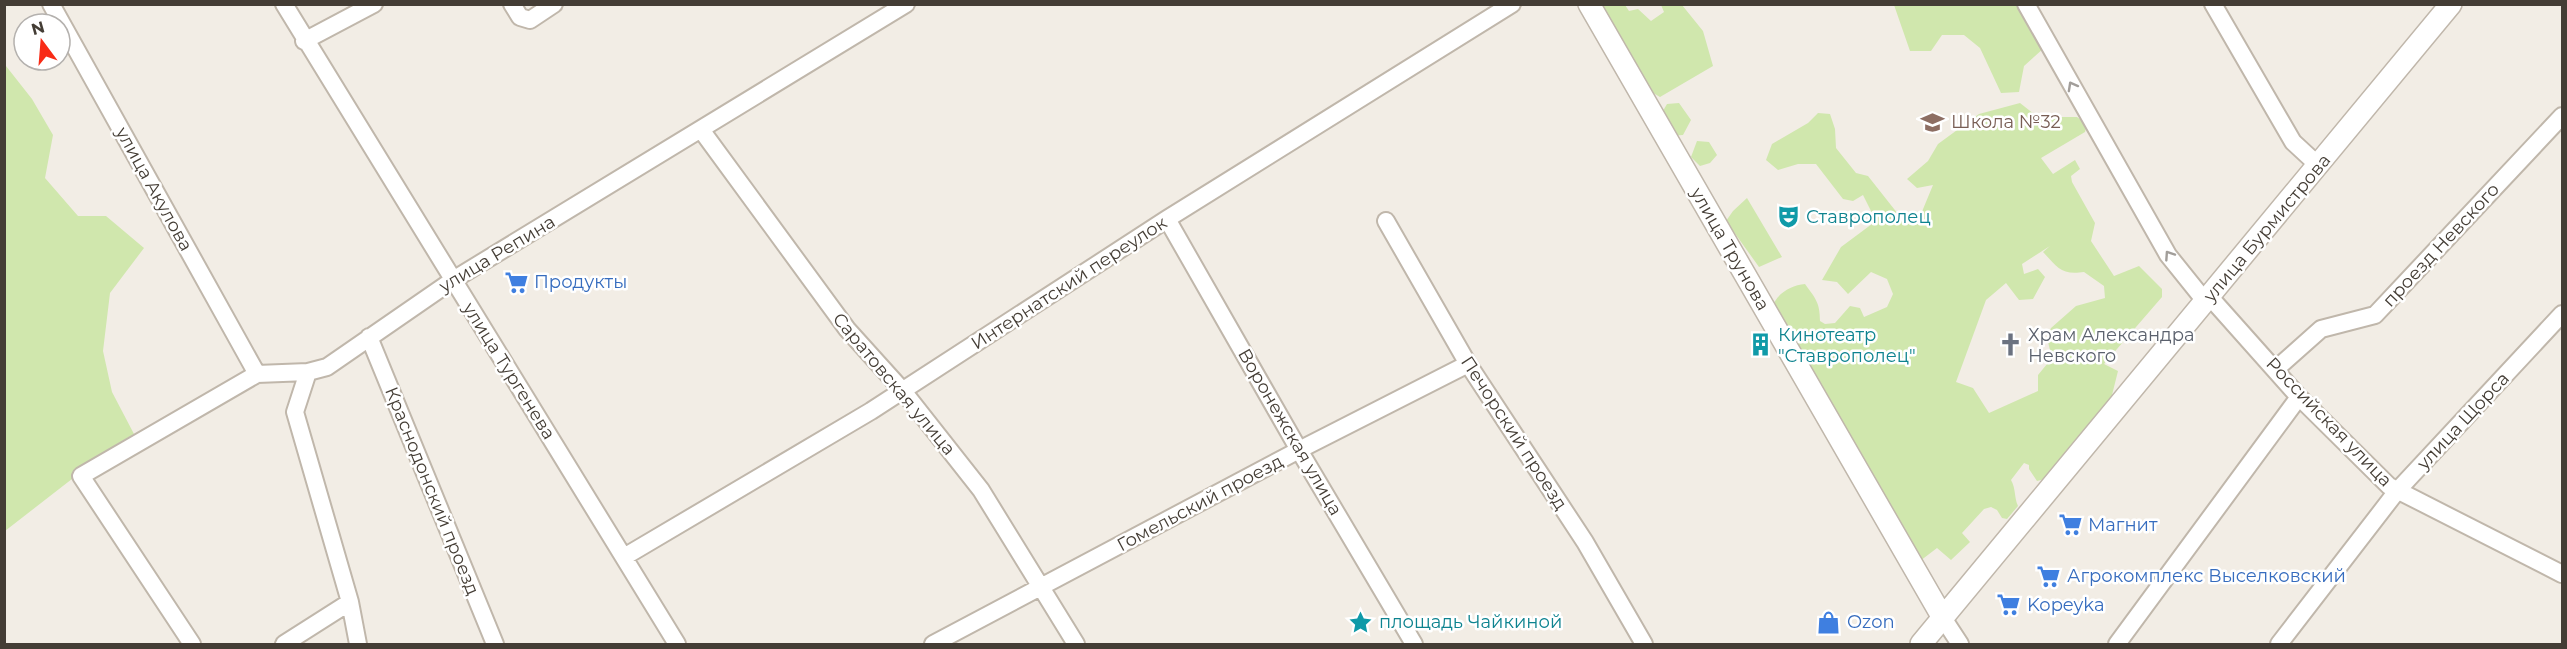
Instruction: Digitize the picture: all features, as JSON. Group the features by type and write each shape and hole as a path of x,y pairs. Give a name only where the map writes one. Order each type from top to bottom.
{"street":[{"name":"улица Акулова","path":"51,4 257,374"},
{"name":"улица Тургенева","path":"284,4 304,41 677,645"},
{"path":"304,41 374,4"},
{"path":"512,4 520,17 530,20 554,4"},
{"name":"улица Репина","path":"192,645 81,476 257,374 308,372 327,366 453,280 702,131 906,4"},
{"name":"Интернатский переулок","path":"624,557 903,391 1167,219 1512,4"},
{"name":"улица Трунова","path":"1589,4 1943,618"},
{"name":"Российская улица","path":"2026,4 2168,255 2207,299 2276,369 2299,397 2389,486 2562,574"},
{"path":"2213,4 2293,142 2319,166"},
{"name":"улица Бурмистрова","path":"1921,645 2451,4"},
{"name":"проезд Невского","path":"2276,369 2320,329 2375,315 2562,116"},
{"name":"Саратовская улица","path":"702,131 846,329 903,391 981,490 1042,586 1076,645"},
{"name":"Воронежская улица","path":"1167,219 1414,645"},
{"name":"Печорский проезд","path":"1386,221 1468,364 1585,542 1644,645"},
{"name":"улица Щорса","path":"2279,645 2397,491 2562,314"},
{"name":"Краснодонский проезд","path":"369,337 495,645"},
{"name":"Гомельский проезд","path":"933,645 1299,450 1468,364"},
{"path":"308,372 296,412 350,602 358,645"},
{"path":"2117,645 2299,397"},
{"path":"285,645 350,602"},
{"path":"1943,618 1960,645"}],"green space":[{"path":"1597,5 1625,5 1629,11 1638,9 1651,21 1664,12 1661,5 1682,5 1703,31 1713,66 1660,97 1648,90"},
{"path":"1894,5 2019,5 2044,48 2024,66 2019,92 2001,93 1980,48 1964,35 1942,35 1931,51 1910,51"},
{"path":"4,60 6,66 32,99 53,135 45,178 78,216 106,216 144,248 110,293 103,351 112,392 134,434 117,444 5,531"},
{"path":"1679,103 1691,120 1683,135 1670,136 1660,116 1667,104"},
{"path":"2020,103 2038,117 2077,117 2087,124 2085,132 2041,158 2053,174 2075,160 2080,169 2071,176 2072,182 2095,223 2091,241 2114,276 2139,266 2162,289 2162,297 2104,364 2118,371 2110,403 2045,479 2037,481 2029,465 2024,463 2011,480 2018,506 2007,519 2002,518 1997,510 1991,507 1984,509 1962,533 1970,542 1951,560 1937,548 1920,561 1772,308 1777,298 1785,291 1805,284 1817,301 1820,321 1825,324 1835,323 1850,306 1860,308 1864,317 1887,307 1893,294 1887,279 1871,272 1848,294 1837,282 1822,280 1841,247 1876,221 1863,195 1853,201 1843,199 1816,164 1798,164 1778,170 1766,160 1772,144 1808,123 1818,113 1830,114 1835,129 1836,148 1856,173 1868,176 1898,214 1921,214 1933,185 1917,188 1907,179 1928,161 1938,144 1979,114","holes":["2050,246 2043,252 2060,269 2084,272 2104,286 2105,298 2076,306 2051,328 2047,338 2052,358 2038,375 2038,391 1989,413 1973,388 1956,382 1986,300 2006,283 2019,300 2033,299 2045,277 2038,269 2024,274 2022,264"]},
{"path":"1697,141 1709,142 1717,155 1710,163 1700,166 1691,157"},
{"path":"1747,198 1782,257 1759,267 1726,221"}],"place":[{"name":"Школа №32","path":"1933,122"},
{"name":"Ставрополец","path":"1788,217"},
{"name":"Продукты","path":"516,282"},
{"name":"Кинотеатр \"Ставрополец\"","path":"1760,345"},
{"name":"Храм Александра Невского","path":"2010,345"},
{"name":"Магнит","path":"2070,525"},
{"name":"Агрокомплекс Выселковский","path":"2049,576"},
{"name":"Kopeyka","path":"2009,605"},
{"name":"площадь Чайкиной","path":"1361,622"},
{"name":"Ozon","path":"1829,622"}]}
